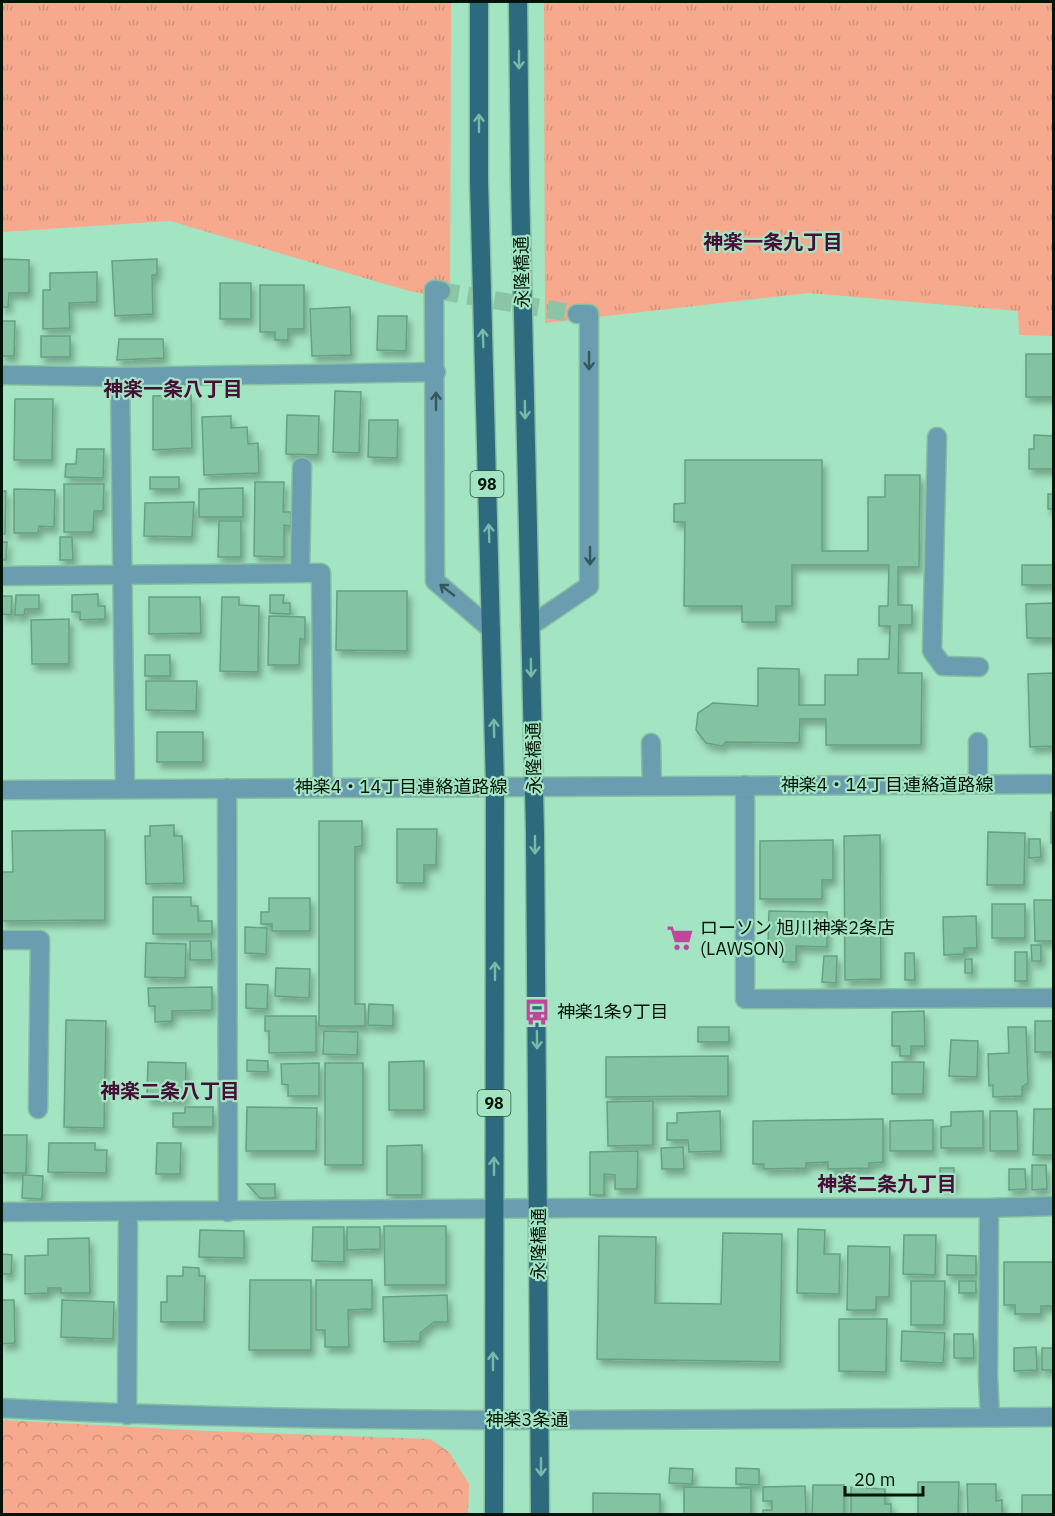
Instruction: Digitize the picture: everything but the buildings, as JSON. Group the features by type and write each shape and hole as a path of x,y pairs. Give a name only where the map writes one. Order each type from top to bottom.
{"main road":[{"name":"98","path":"479,2 479,181 495,786 494,1515"},
{"name":"永隆橋通","path":"518,2 534,786 540,1515"}],"street":[{"path":"441,291 434,290 435,581 491,629"},
{"path":"530,626 589,586 589,314 577,314"},
{"path":"2,375 120,376 436,372"},
{"path":"120,376 125,789"},
{"path":"937,437 932,651 943,666 979,667"},
{"path":"300,573 302,467"},
{"path":"2,576 321,573 323,788"},
{"path":"978,742 978,784"},
{"path":"651,743 652,786"},
{"name":"神楽4・14丁目連絡道路線","path":"2,790 1053,784"},
{"path":"745,785 745,999 1053,998"},
{"path":"227,788 228,1212"},
{"path":"2,940 40,940 38,1109"},
{"path":"2,1212 1053,1206"},
{"path":"989,1208 988,1377 990,1417"},
{"path":"127,1415 128,1213"},
{"name":"神楽3条通","path":"2,1408 127,1415 493,1420 1053,1417"}],"green space":[{"path":"2,2 451,2 450,298 409,291 170,221 2,232"},
{"path":"544,2 1053,2 1053,336 1019,335 1018,311 809,293 545,323"},
{"path":"2,1420 207,1431 430,1439 449,1452 469,1484 468,1514 2,1514"}],"tunnel":[{"path":"441,291 577,314"}],"place":[{"name":"ローソン 旭川神楽2条店 (LAWSON)","path":"680,938"},
{"name":"神楽1条9丁目","path":"537,1012"}],"district":[{"name":"神楽一条九丁目","path":"773,242"},
{"name":"神楽一条八丁目","path":"173,389"},
{"name":"神楽二条八丁目","path":"170,1091"},
{"name":"神楽二条九丁目","path":"887,1184"}]}
